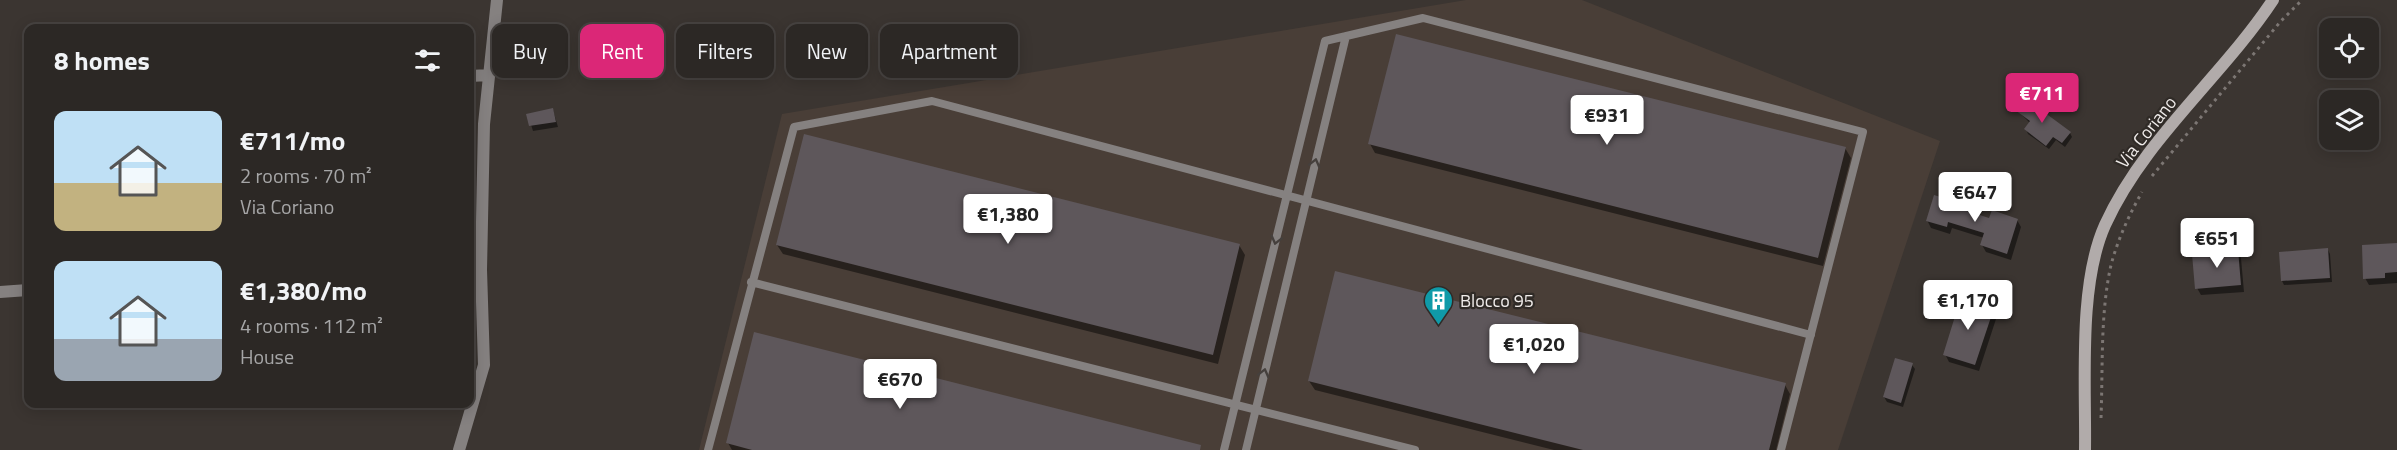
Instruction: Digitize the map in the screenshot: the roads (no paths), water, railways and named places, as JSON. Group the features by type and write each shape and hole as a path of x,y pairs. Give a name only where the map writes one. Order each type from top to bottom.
{"main road":[{"name":"Via Coriano","path":"2085,450 2087,293 2104,226 2137,168 2255,27 2273,0"}],"street":[{"path":"474,399 484,365 475,270 484,124 497,0"},
{"path":"474,76 489,75"},
{"path":"0,292 24,290"},
{"path":"459,450 471,408"}],"lane":[{"path":"1224,450 1324,40 1423,18 1863,132 1781,450"},
{"path":"1246,450 1346,36"},
{"path":"708,450 794,127 932,101 1810,335"},
{"path":"751,282 1415,450"}],"place":[{"name":"Blocco 95","path":"1439,326"}]}
